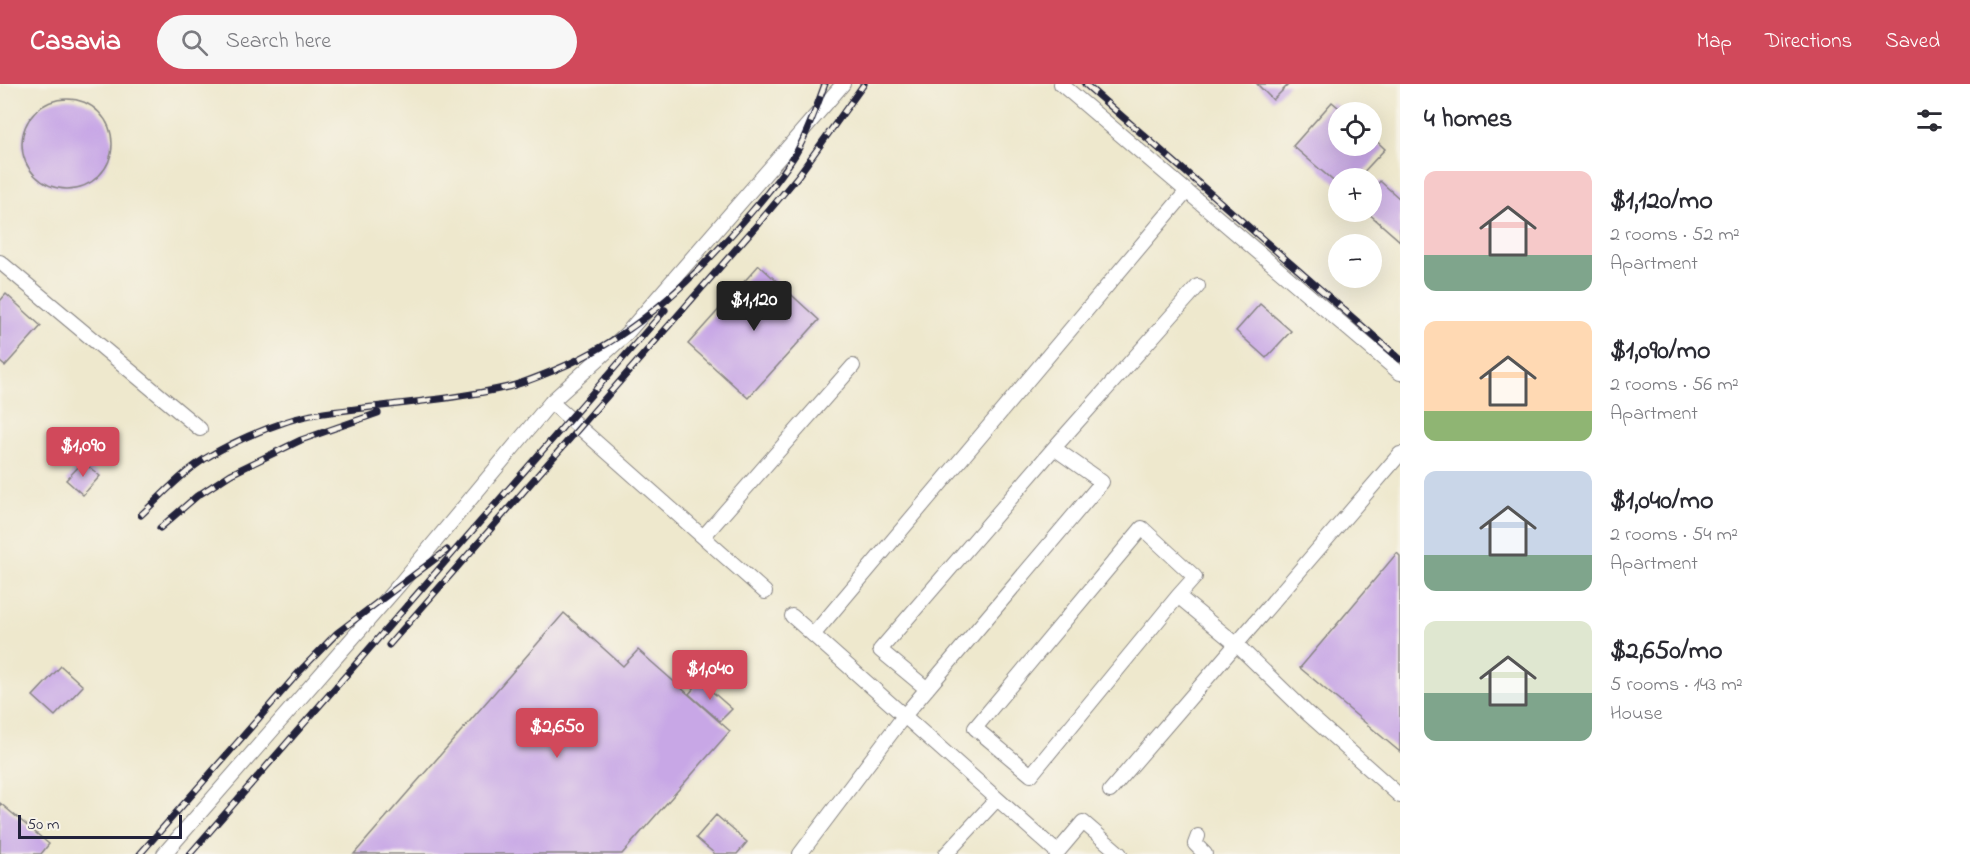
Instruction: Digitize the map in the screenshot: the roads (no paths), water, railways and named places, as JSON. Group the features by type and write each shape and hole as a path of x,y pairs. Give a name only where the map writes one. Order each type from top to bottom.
{"lane":[{"path":"164,854 399,585 551,402 627,333 843,84"},
{"path":"1061,84 1400,373"},
{"path":"813,635 1187,192"},
{"path":"0,262 200,429"},
{"path":"927,689 880,650 1054,448 1198,286"},
{"path":"704,537 853,366"},
{"path":"551,402 765,592"},
{"path":"800,854 904,716 1102,482 1054,448"},
{"path":"1110,791 1400,454"},
{"path":"1142,528 1195,577 1178,596 1031,775 975,728 1142,528"},
{"path":"1178,596 1236,644 1307,713 1400,796"},
{"path":"792,616 1056,853 1083,822 1120,854"},
{"path":"946,854 998,799"},
{"path":"1198,836 1195,844 1205,854"}],"railway":[{"path":"141,515 180,478 206,458 236,442 278,425 316,414 454,397 508,387 581,358 630,329 694,275 758,205 795,155 808,129 825,84"},
{"path":"389,645 757,225 798,176 864,84"},
{"path":"1085,84 1400,359"},
{"path":"190,854 665,310"},
{"path":"160,528 197,496 231,474 301,440 378,413"},
{"path":"140,854 300,671 337,633 447,550"}]}
